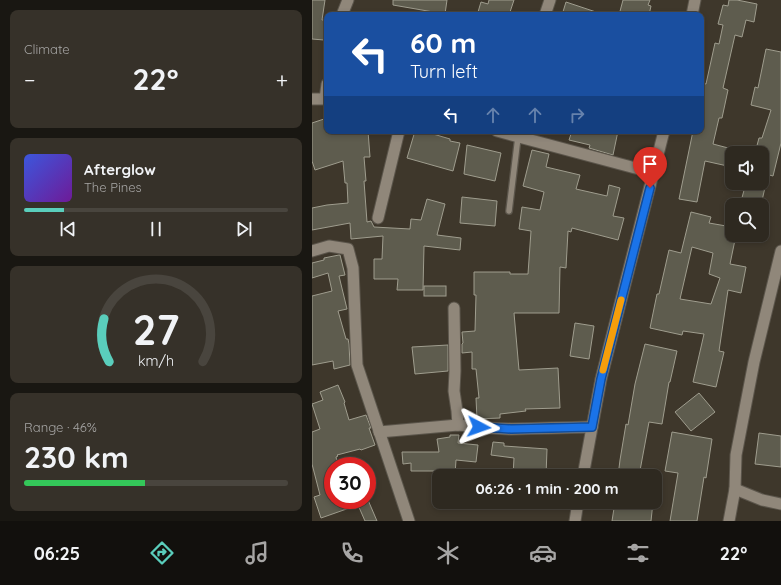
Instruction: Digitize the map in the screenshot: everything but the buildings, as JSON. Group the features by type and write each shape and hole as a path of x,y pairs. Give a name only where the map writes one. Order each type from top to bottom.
{"street":[{"path":"343,12 348,0"},
{"path":"546,12 550,0"},
{"path":"693,12 695,0"},
{"path":"312,99 324,99"},
{"path":"378,218 398,134"},
{"path":"510,134 654,173"},
{"path":"584,469 601,379 663,134"},
{"path":"312,251 329,246 348,249 353,268 357,365 408,521"},
{"path":"729,521 735,489 736,455 754,362 781,251"},
{"path":"454,308 454,391 458,411 458,425"},
{"path":"380,432 458,425 511,429 592,427"},
{"path":"735,489 762,500 781,504"},
{"path":"575,521 577,509"}],"lane":[{"path":"509,211 518,136"}],"slow traffic":[{"path":"603,370 621,300"}],"route":[{"path":"479,427 511,429 592,427 601,379 650,188"}]}
